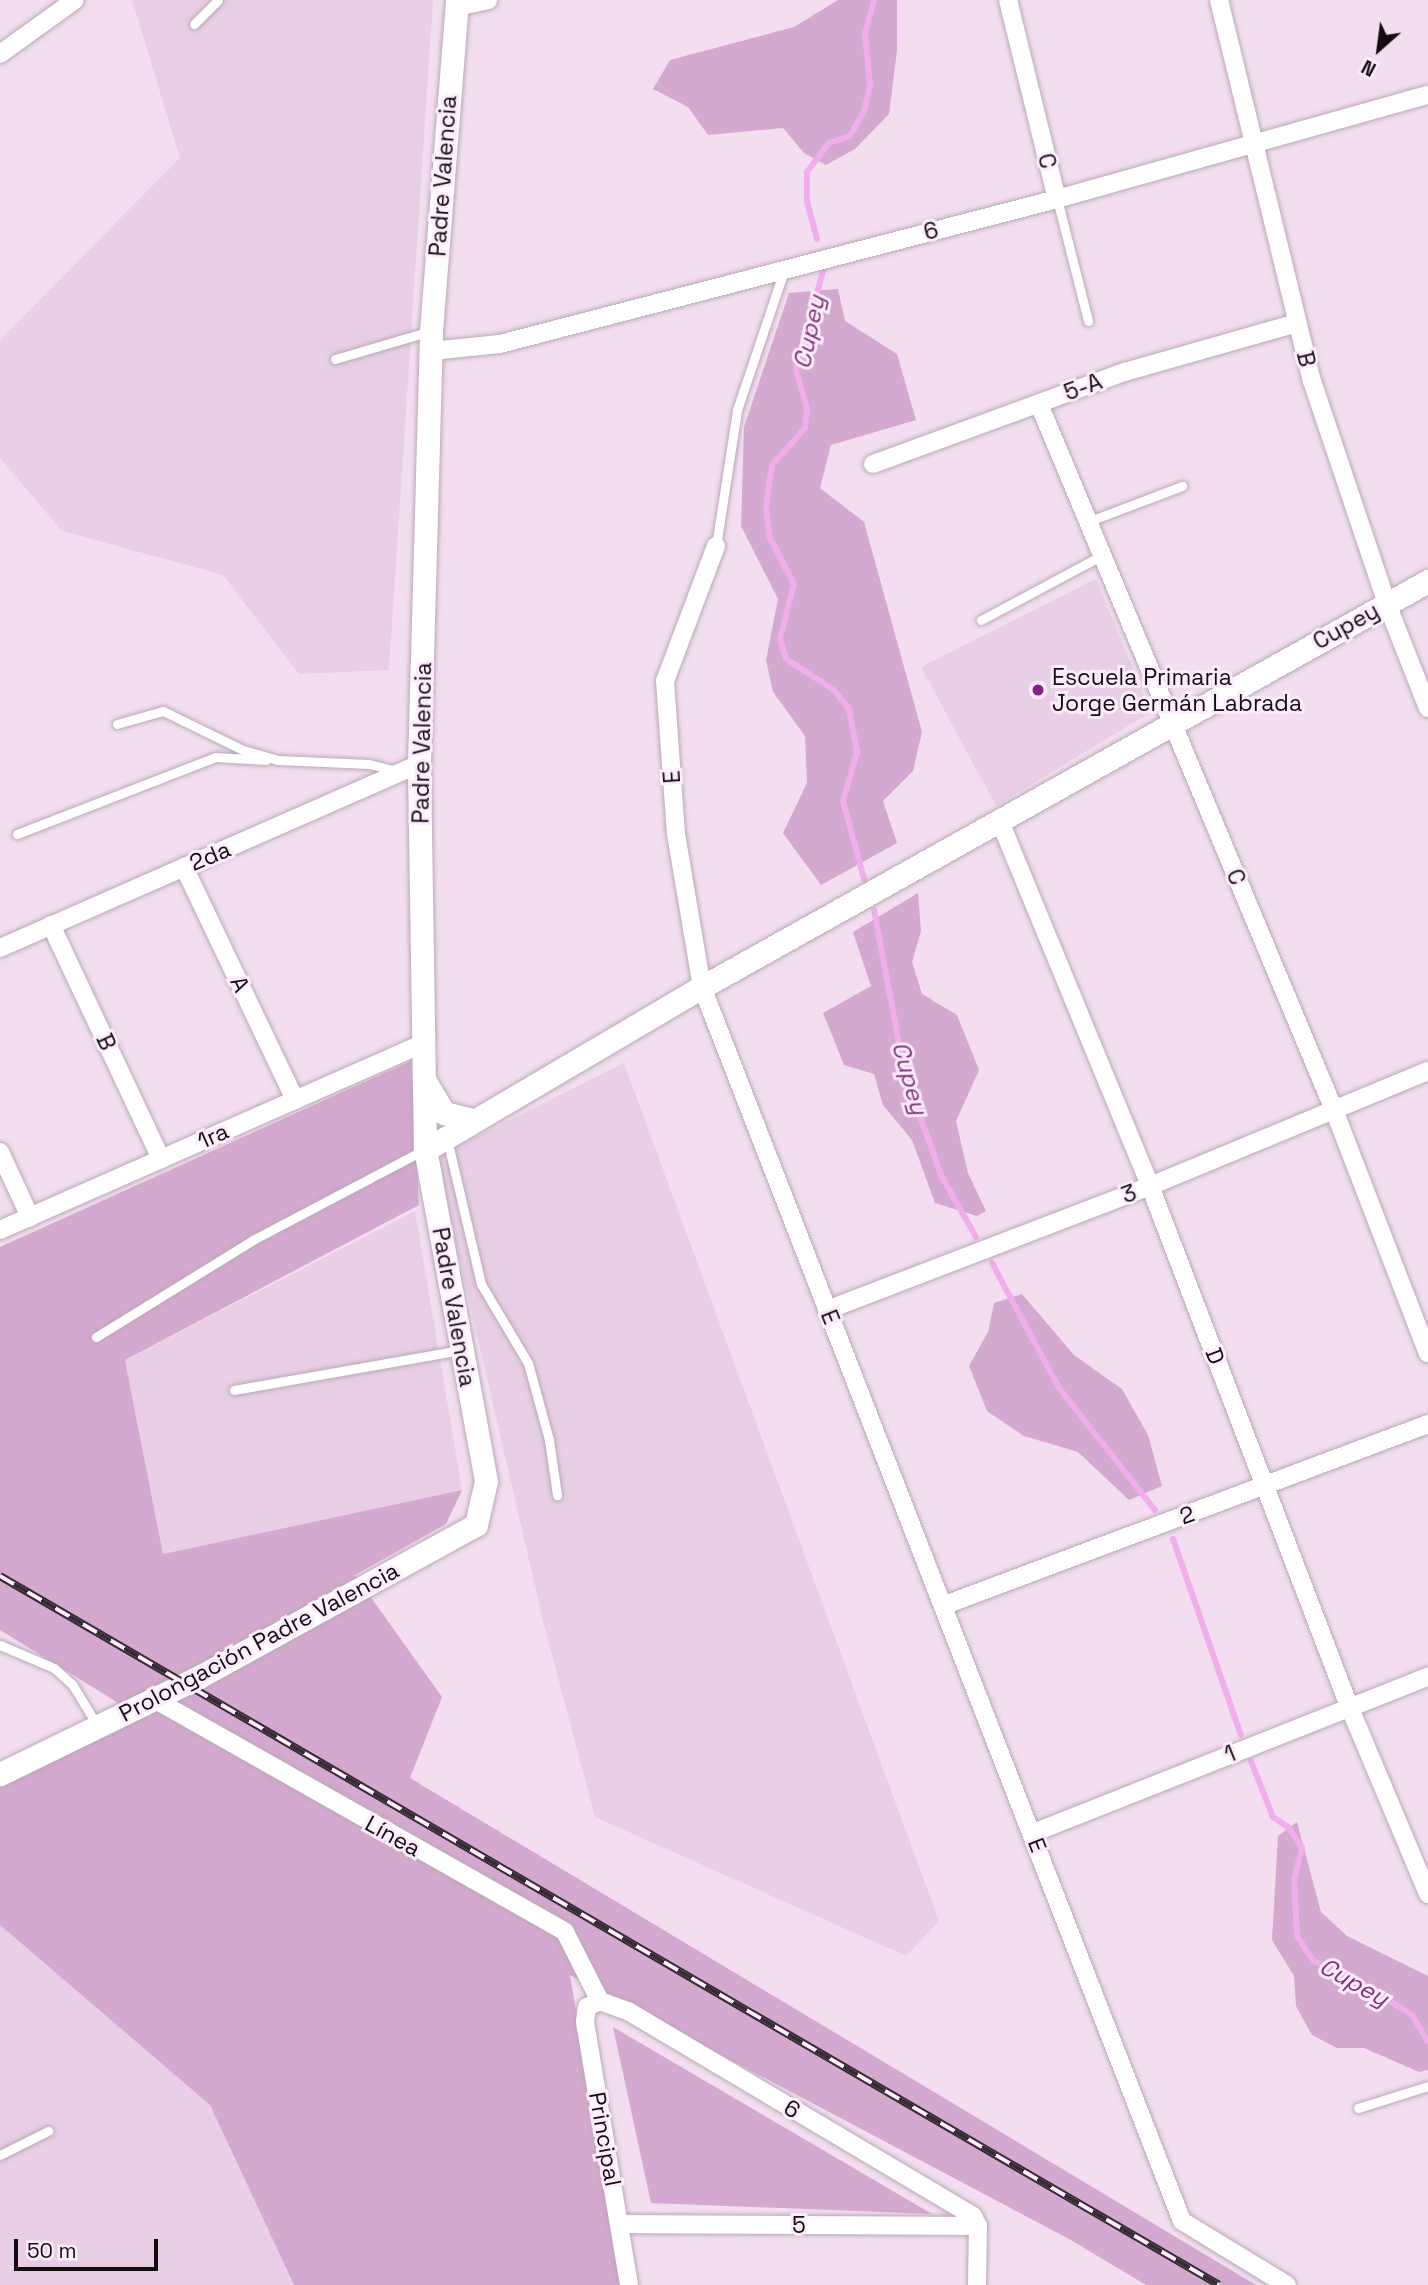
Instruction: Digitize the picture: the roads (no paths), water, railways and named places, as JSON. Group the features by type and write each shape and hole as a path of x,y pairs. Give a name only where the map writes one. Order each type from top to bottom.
{"street":[{"path":"0,54 75,0"},
{"path":"456,3 488,0"},
{"name":"C","path":"1008,0 1057,199"},
{"name":"B","path":"1219,0 1312,381 1387,604 1428,708"},
{"name":"Padre Valencia","path":"456,3 431,341 411,768 426,1042 425,1150 486,1481"},
{"name":"6","path":"431,341 500,344 1057,199 1428,95"},
{"name":"5-A","path":"873,464 1125,372 1297,323"},
{"name":"C","path":"1039,404 1334,1110 1428,1353"},
{"name":"E","path":"716,546 665,681 676,834 702,987 945,1605 1182,2221 1287,2285"},
{"name":"Cupey","path":"425,1150 702,987 1171,722 1428,581"},
{"name":"2da","path":"0,948 411,768"},
{"name":"D","path":"999,819 1150,1185 1349,1706 1428,1894"},
{"name":"A","path":"184,867 295,1100"},
{"name":"B","path":"51,925 161,1159"},
{"name":"1ra","path":"0,1230 426,1042"},
{"name":"3","path":"827,1310 1150,1185 1428,1070"},
{"path":"426,1083 444,1113 473,1120"},
{"path":"0,1152 30,1217"},
{"name":"2","path":"945,1605 1428,1424"},
{"name":"Prolongación Padre Valencia","path":"0,1774 154,1699 476,1525 486,1481"},
{"name":"1","path":"1033,1833 1428,1677"},
{"name":"Línea","path":"154,1699 565,1932 600,2001"},
{"name":"6","path":"600,2001 628,2011 973,2216 978,2226"},
{"name":"Principal","path":"600,2001 587,2007 585,2022 629,2285"},
{"name":"5","path":"620,2224 978,2226"},
{"path":"977,2285 978,2226"}],"lane":[{"path":"194,24 218,0"},
{"name":"C","path":"1057,199 1088,321"},
{"name":"E","path":"716,546 737,410 784,270"},
{"path":"335,359 431,341"},
{"path":"1087,522 1182,486"},
{"path":"981,620 1101,556"},
{"path":"117,724 163,711 243,750 278,760"},
{"path":"17,834 216,757 411,768"},
{"path":"447,1136 481,1284 528,1363 549,1440 557,1495"},
{"path":"96,1337 253,1240 425,1150"},
{"path":"234,1390 461,1349"},
{"path":"0,1645 54,1668 72,1684 98,1727"},
{"path":"1358,2108 1428,2086"},
{"path":"0,2155 48,2131"}],"waterway":[{"name":"Cupey","path":"817,239 807,202 807,172 829,143 850,136 864,112 870,85 865,34 874,0"},
{"name":"Cupey","path":"823,271 796,370 807,409 805,428 772,465 766,506 769,536 794,584 780,639 786,659 833,689 849,709 857,752 843,801 864,879"},
{"name":"Cupey","path":"874,910 904,1071 941,1175 976,1237"},
{"name":"Cupey","path":"992,1263 1059,1388 1155,1510"},
{"name":"Cupey","path":"1173,1539 1241,1735"},
{"name":"Cupey","path":"1251,1761 1273,1817 1288,1827 1302,1848 1294,1879 1297,1936 1313,1961 1345,1973 1412,2015 1428,2042"}],"railway":[{"path":"0,1576 1219,2285"}],"place":[{"name":"Escuela Primaria Jorge Germán Labrada","path":"1038,690"}]}
